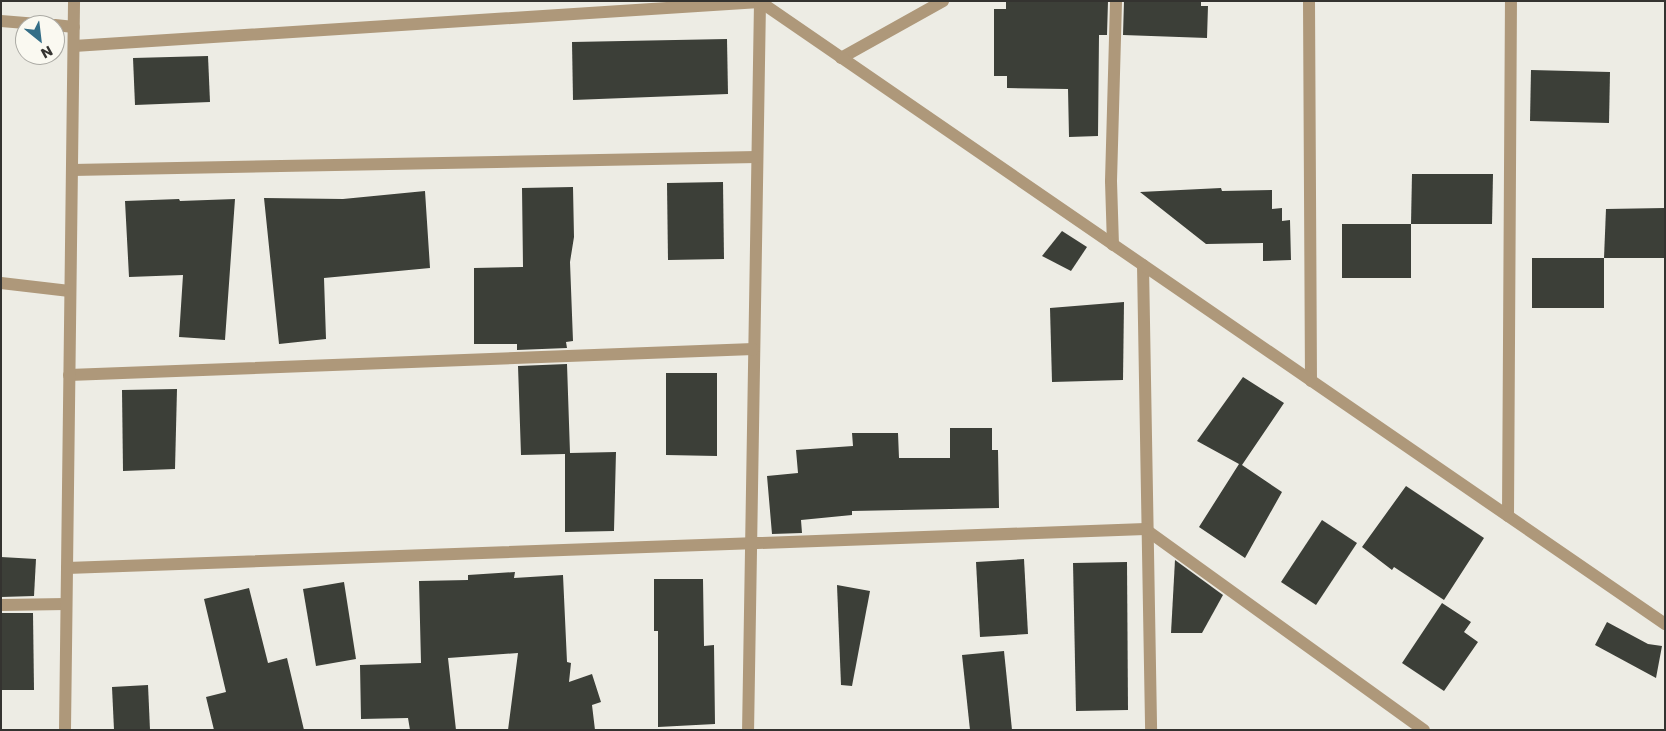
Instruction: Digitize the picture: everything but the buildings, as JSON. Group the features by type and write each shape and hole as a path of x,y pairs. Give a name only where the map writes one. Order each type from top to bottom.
{"street":[{"path":"65,730 74,1"},
{"path":"841,58 943,1"},
{"path":"1113,245 1111,182 1116,1"},
{"path":"1309,1 1311,381"},
{"path":"1508,516 1511,1"},
{"path":"74,46 759,2 1665,624"},
{"path":"748,730 759,2"},
{"path":"1,21 15,22"},
{"path":"65,27 74,27"},
{"path":"72,170 757,158"},
{"path":"1143,265 1145,529 1151,730"},
{"path":"1,283 70,291"},
{"path":"69,375 754,349"},
{"path":"67,568 1145,529 1424,730"},
{"path":"1,605 66,604"}]}
